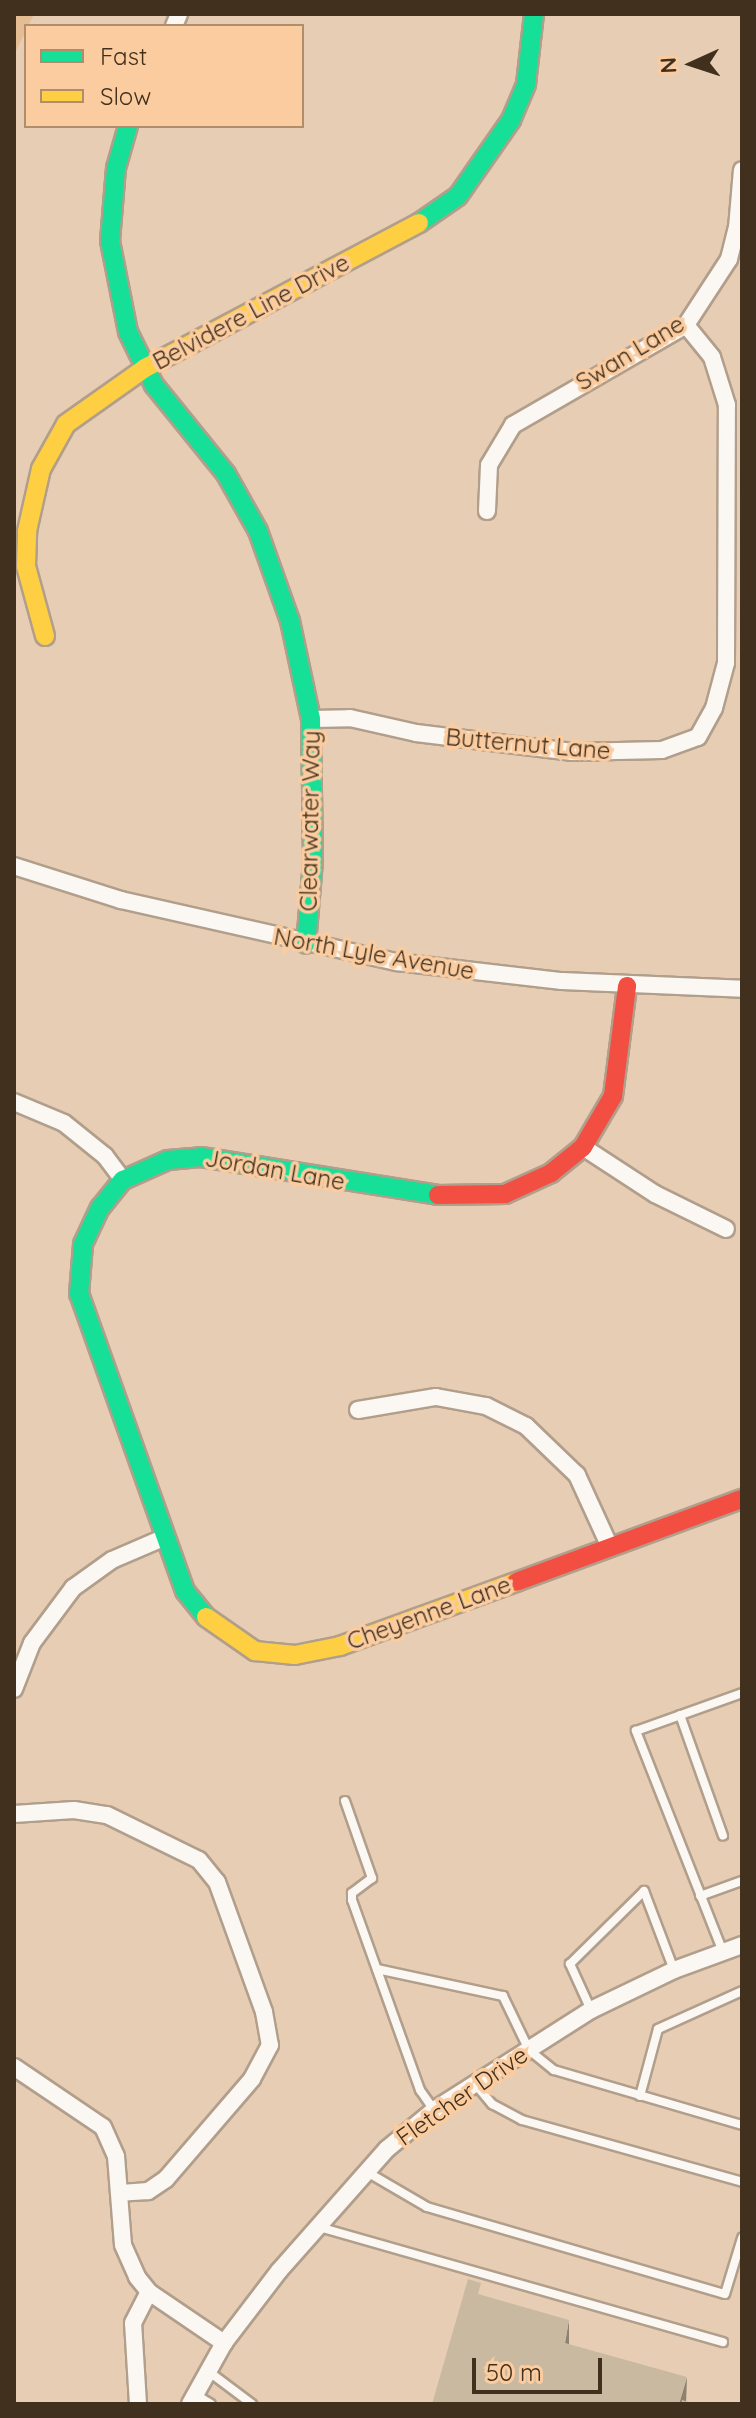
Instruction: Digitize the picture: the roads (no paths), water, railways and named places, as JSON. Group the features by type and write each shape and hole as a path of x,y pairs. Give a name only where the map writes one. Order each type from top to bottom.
{"street":[{"name":"Belvidere Line Drive","path":"45,636 26,566 31,496 41,469 66,424 145,368 439,213 458,196 511,120 526,84 534,14"},
{"name":"Clearwater Way","path":"127,128 116,168 110,241 117,296 145,368 226,474 258,531 290,621 311,719 313,861 306,944"},
{"name":"Swan Lane","path":"487,511 489,465 513,425 686,325 729,259 737,228 742,170"},
{"name":"Butternut Lane","path":"311,719 350,718 430,735 573,752 662,750 698,737 714,708 726,663 727,405 712,357 686,325"},
{"name":"North Lyle Avenue","path":"14,866 121,900 306,944 491,975 627,986 742,989"},
{"name":"Jordan Lane","path":"123,1180 153,1164 201,1157 432,1196 481,1198 526,1187 583,1147 613,1096 627,986"},
{"path":"14,1102 64,1123 105,1156 123,1180 91,1226 78,1286 163,1538 112,1560 73,1588 32,1643 14,1689"},
{"path":"583,1147 655,1194 726,1229"},
{"path":"358,1410 436,1397 486,1406 526,1426 577,1475 610,1547"},
{"name":"Cheyenne Lane","path":"163,1538 194,1608 215,1628 255,1651 295,1655 340,1646 742,1499"},
{"path":"14,1814 74,1810 107,1815 199,1860 217,1882 264,2012 270,2045 252,2079 166,2179 148,2191 121,2193"},
{"name":"Fletcher Drive","path":"192,2399 224,2343 318,2227 366,2172 434,2110 591,2010 674,1970 742,1945"},
{"path":"14,2067 103,2127 116,2156 123,2245 149,2292 224,2343"},
{"path":"138,2404 133,2323 149,2292"}],"lane":[{"path":"723,1952 636,1731 742,1693"},
{"path":"680,1715 723,1836"},
{"path":"345,1801 372,1878 352,1893 352,1900 420,2090 434,2110"},
{"path":"700,1896 742,1881"},
{"path":"591,2010 570,1964 644,1891 674,1970"},
{"path":"377,1969 503,1996 529,2050 554,2070 742,2125"},
{"path":"640,2096 658,2029 742,1991"},
{"path":"476,2085 492,2104 522,2120 742,2182"},
{"path":"366,2172 427,2207 725,2294 742,2238"},
{"path":"318,2227 723,2342"},
{"path":"208,2371 252,2404"},
{"path":"192,2399 211,2404"}]}
